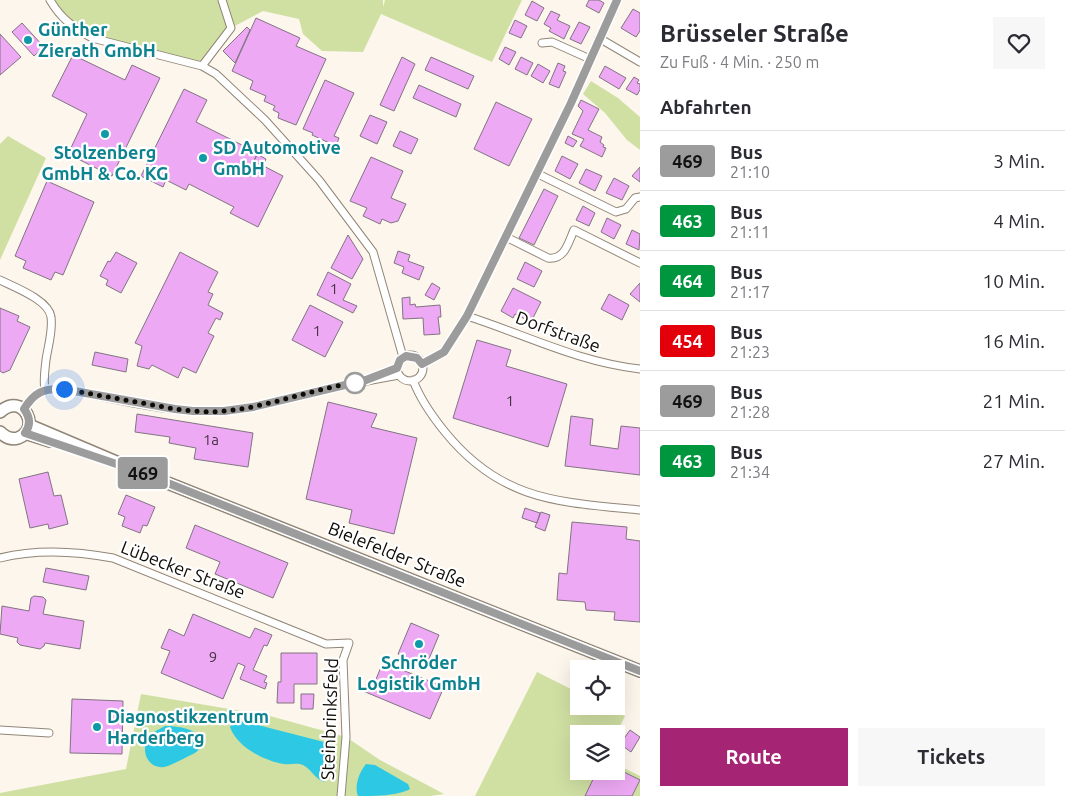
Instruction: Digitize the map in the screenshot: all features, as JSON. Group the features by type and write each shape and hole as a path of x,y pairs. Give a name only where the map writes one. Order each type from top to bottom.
{"main road":[{"path":"0,411 14,405 24,409 28,416 27,429 21,436 7,438 0,432"},
{"name":"Bielefelder Straße","path":"27,429 640,671"}],"street":[{"path":"50,0 59,14 76,29 92,38 202,66 216,74 271,126 319,180 373,252 403,357"},
{"path":"202,66 231,28 222,0"},
{"path":"422,364 444,352 467,316 571,103 617,0"},
{"path":"599,38 640,62"},
{"path":"542,42 552,42 590,59"},
{"path":"536,174 616,212 626,209 635,198 640,197"},
{"path":"506,237 548,258 555,259 563,254 574,230 640,263"},
{"path":"0,280 41,302 48,308 51,315 52,325 44,376 45,390"},
{"name":"Dorfstraße","path":"467,316 507,329 570,354 604,364 640,369"},
{"path":"398,372 400,360 403,357 414,356 422,364"},
{"path":"398,372 405,380 413,380 420,375 422,364"},
{"path":"24,409 30,398 45,390 63,389 175,409 224,411 253,407 398,372"},
{"path":"413,380 418,394 438,424 459,449 479,467 503,482 525,492 565,502 640,510"},
{"name":"Lübecker Straße","path":"0,558 16,554 42,552 92,554 112,558 326,644 349,643"},
{"name":"Steinbrinksfeld","path":"341,796 346,737 343,660 349,643"},
{"path":"0,730 49,733"}],"green space":[{"path":"50,0 383,0 383,7 385,0 522,0 492,62 381,14 363,52 322,51 303,34 299,19 263,11 231,28 202,66 137,50 76,29"},
{"path":"591,81 618,98 640,117 640,150 627,140 605,113 583,94"},
{"path":"8,136 46,158 0,260 0,144"},
{"path":"537,672 570,688 570,715 625,716 620,725 570,725 570,780 625,780 625,768 640,776 640,796 475,796"},
{"path":"141,694 270,716 346,737 380,760 444,794 430,796 0,796 0,793 126,769"}],"water":[{"path":"239,720 328,743 333,748 329,777 324,782 303,765 284,764 268,760 252,752 239,741 230,727 233,722"},
{"path":"165,726 181,727 192,731 200,737 201,746 199,750 164,767 150,763 145,750 147,740 150,735"},
{"path":"366,764 375,765 408,784 410,789 378,796 358,796 358,780"}],"building":[{"path":"589,0 599,0 604,3 599,13 586,6"},
{"path":"532,1 544,8 537,21 525,15"},
{"path":"633,9 640,13 640,31 636,37 621,28"},
{"path":"551,11 560,15 557,20 570,26 564,39 549,31 551,28 544,24"},
{"name":"SD Automotive GmbH","path":"256,18 300,38 296,46 326,59 296,125 278,118 279,113 273,110 275,106 264,101 266,96 250,89 253,81 232,71"},
{"path":"515,20 527,26 521,38 509,33"},
{"path":"579,22 590,27 581,44 570,39"},
{"name":"Günther Zierath GmbH","path":"22,23 44,47 34,56 12,32"},
{"path":"247,27 250,30 235,63 223,51"},
{"path":"0,34 21,57 0,75"},
{"path":"505,47 516,52 509,65 499,59"},
{"name":"Stolzenberg GmbH & Co. KG","path":"73,55 125,80 132,65 160,78 112,176 68,154 87,114 52,96"},
{"path":"402,57 415,64 394,111 380,105"},
{"path":"431,57 474,76 468,89 425,70"},
{"path":"521,57 533,63 527,75 515,69"},
{"path":"558,63 565,66 563,71 566,72 559,88 549,84"},
{"path":"538,64 550,71 543,83 531,76"},
{"path":"605,66 626,78 619,89 599,77"},
{"path":"634,77 639,80 637,83 640,84 640,90 637,95 626,89"},
{"path":"325,80 354,93 334,136 339,138 336,146 303,129"},
{"path":"419,85 461,104 456,117 413,98"},
{"name":"SD Automotive GmbH","path":"184,89 207,100 196,122 258,153 254,161 283,176 258,227 230,213 234,207 189,184 186,190 166,180 163,187 141,176"},
{"path":"581,100 599,109 588,130 602,137 600,142 606,148 602,157 580,146 584,139 572,134 583,111 578,106"},
{"path":"496,102 532,119 509,166 474,149"},
{"path":"370,115 387,122 377,144 360,136"},
{"path":"400,131 418,139 411,154 393,146"},
{"path":"568,136 577,141 573,147 565,143"},
{"path":"257,154 266,159 263,166 254,161"},
{"path":"562,156 578,164 570,179 555,171"},
{"path":"371,157 403,171 391,198 406,204 398,221 391,223 382,219 380,224 363,216 367,208 350,201"},
{"path":"640,167 640,182 632,176"},
{"path":"586,169 602,176 595,191 579,183"},
{"path":"614,178 629,186 622,200 606,193"},
{"path":"47,181 94,202 63,275 55,272 51,280 23,268 26,261 15,256"},
{"path":"544,189 558,196 534,245 519,238"},
{"path":"583,206 595,213 589,226 576,220"},
{"path":"607,218 621,225 614,239 601,232"},
{"path":"632,230 640,234 639,250 626,244"},
{"path":"348,235 363,259 352,279 331,268"},
{"path":"398,251 410,255 408,261 424,267 419,280 402,273 404,267 394,263"},
{"path":"116,252 137,263 121,293 106,285 108,280 100,276 108,261 110,262"},
{"path":"180,252 218,272 208,292 213,294 208,305 223,313 220,320 216,318 208,333 214,336 196,373 183,367 178,378 152,365 149,369 137,366 142,346 135,343"},
{"path":"525,262 542,271 534,287 517,279"},
{"path":"328,272 351,284 343,300 357,306 353,313 317,295"},
{"path":"432,283 440,288 434,300 425,295"},
{"path":"640,283 640,302 630,294"},
{"path":"513,288 541,302 531,322 515,314 513,318 501,311"},
{"path":"609,294 629,305 622,320 601,309"},
{"path":"410,297 410,305 415,304 416,307 440,305 441,317 438,317 440,334 424,335 423,318 403,319 402,298"},
{"path":"310,305 343,322 325,357 292,340"},
{"path":"0,308 19,316 17,321 30,327 10,370 3,373 0,371"},
{"path":"477,340 511,350 506,366 567,384 548,447 453,418"},
{"path":"95,352 128,359 126,372 92,365"},
{"path":"328,402 377,414 371,427 417,438 394,534 349,523 352,510 306,499"},
{"path":"137,414 253,433 248,467 194,459 196,448 169,443 170,437 135,432"},
{"path":"571,416 593,419 590,445 618,449 621,426 640,428 640,475 565,466"},
{"path":"48,472 54,496 61,495 68,524 49,529 48,524 30,528 19,479"},
{"path":"126,495 155,507 147,526 143,525 140,533 122,526 125,517 118,514"},
{"path":"525,508 540,513 537,523 522,518"},
{"path":"541,512 550,515 545,531 535,527"},
{"path":"572,522 627,527 626,539 640,541 640,622 614,620 615,612 586,610 585,602 557,600 559,573 567,574"},
{"path":"195,525 288,563 273,598 215,574 220,562 186,548"},
{"path":"46,568 89,576 86,590 43,582"},
{"path":"34,596 43,597 46,600 43,614 84,621 80,649 45,643 40,649 20,645 17,642 18,638 0,634 2,606 29,611 31,598"},
{"path":"193,614 250,638 255,628 272,635 267,646 264,645 253,670 267,676 264,682 267,683 265,689 240,679 245,666 238,663 223,699 161,673 170,651 161,648 169,629 184,636"},
{"name":"Schröder Logistik GmbH","path":"411,623 439,635 426,666 398,654"},
{"path":"281,653 317,653 317,684 294,684 294,703 277,703 278,682 281,682"},
{"path":"383,662 444,687 430,719 363,691 368,681 374,684"},
{"path":"301,694 314,694 313,709 301,709"},
{"name":"Diagnostikzentrum Harderberg","path":"72,699 123,701 122,754 70,753"},
{"path":"630,730 640,737 631,752 625,748 625,737"},
{"path":"625,772 640,780 632,796 585,796 593,780 625,780"}],"bus line":[{"name":"469","path":"617,0 571,103 506,237 467,316 444,352 422,364 414,356 403,357 397,368 366,380 253,407 224,411 193,411 53,388 42,391 30,398 24,409 30,421 28,430 25,433 140,472 640,671"}],"place":[{"name":"Günther Zierath GmbH","path":"28,40"},
{"name":"Stolzenberg GmbH & Co. KG","path":"105,134"},
{"name":"SD Automotive GmbH","path":"203,158"},
{"name":"Schröder Logistik GmbH","path":"419,644"},
{"name":"Diagnostikzentrum Harderberg","path":"97,727"}],"route":[{"path":"64,389 175,409 224,411 253,407 355,383"}]}
